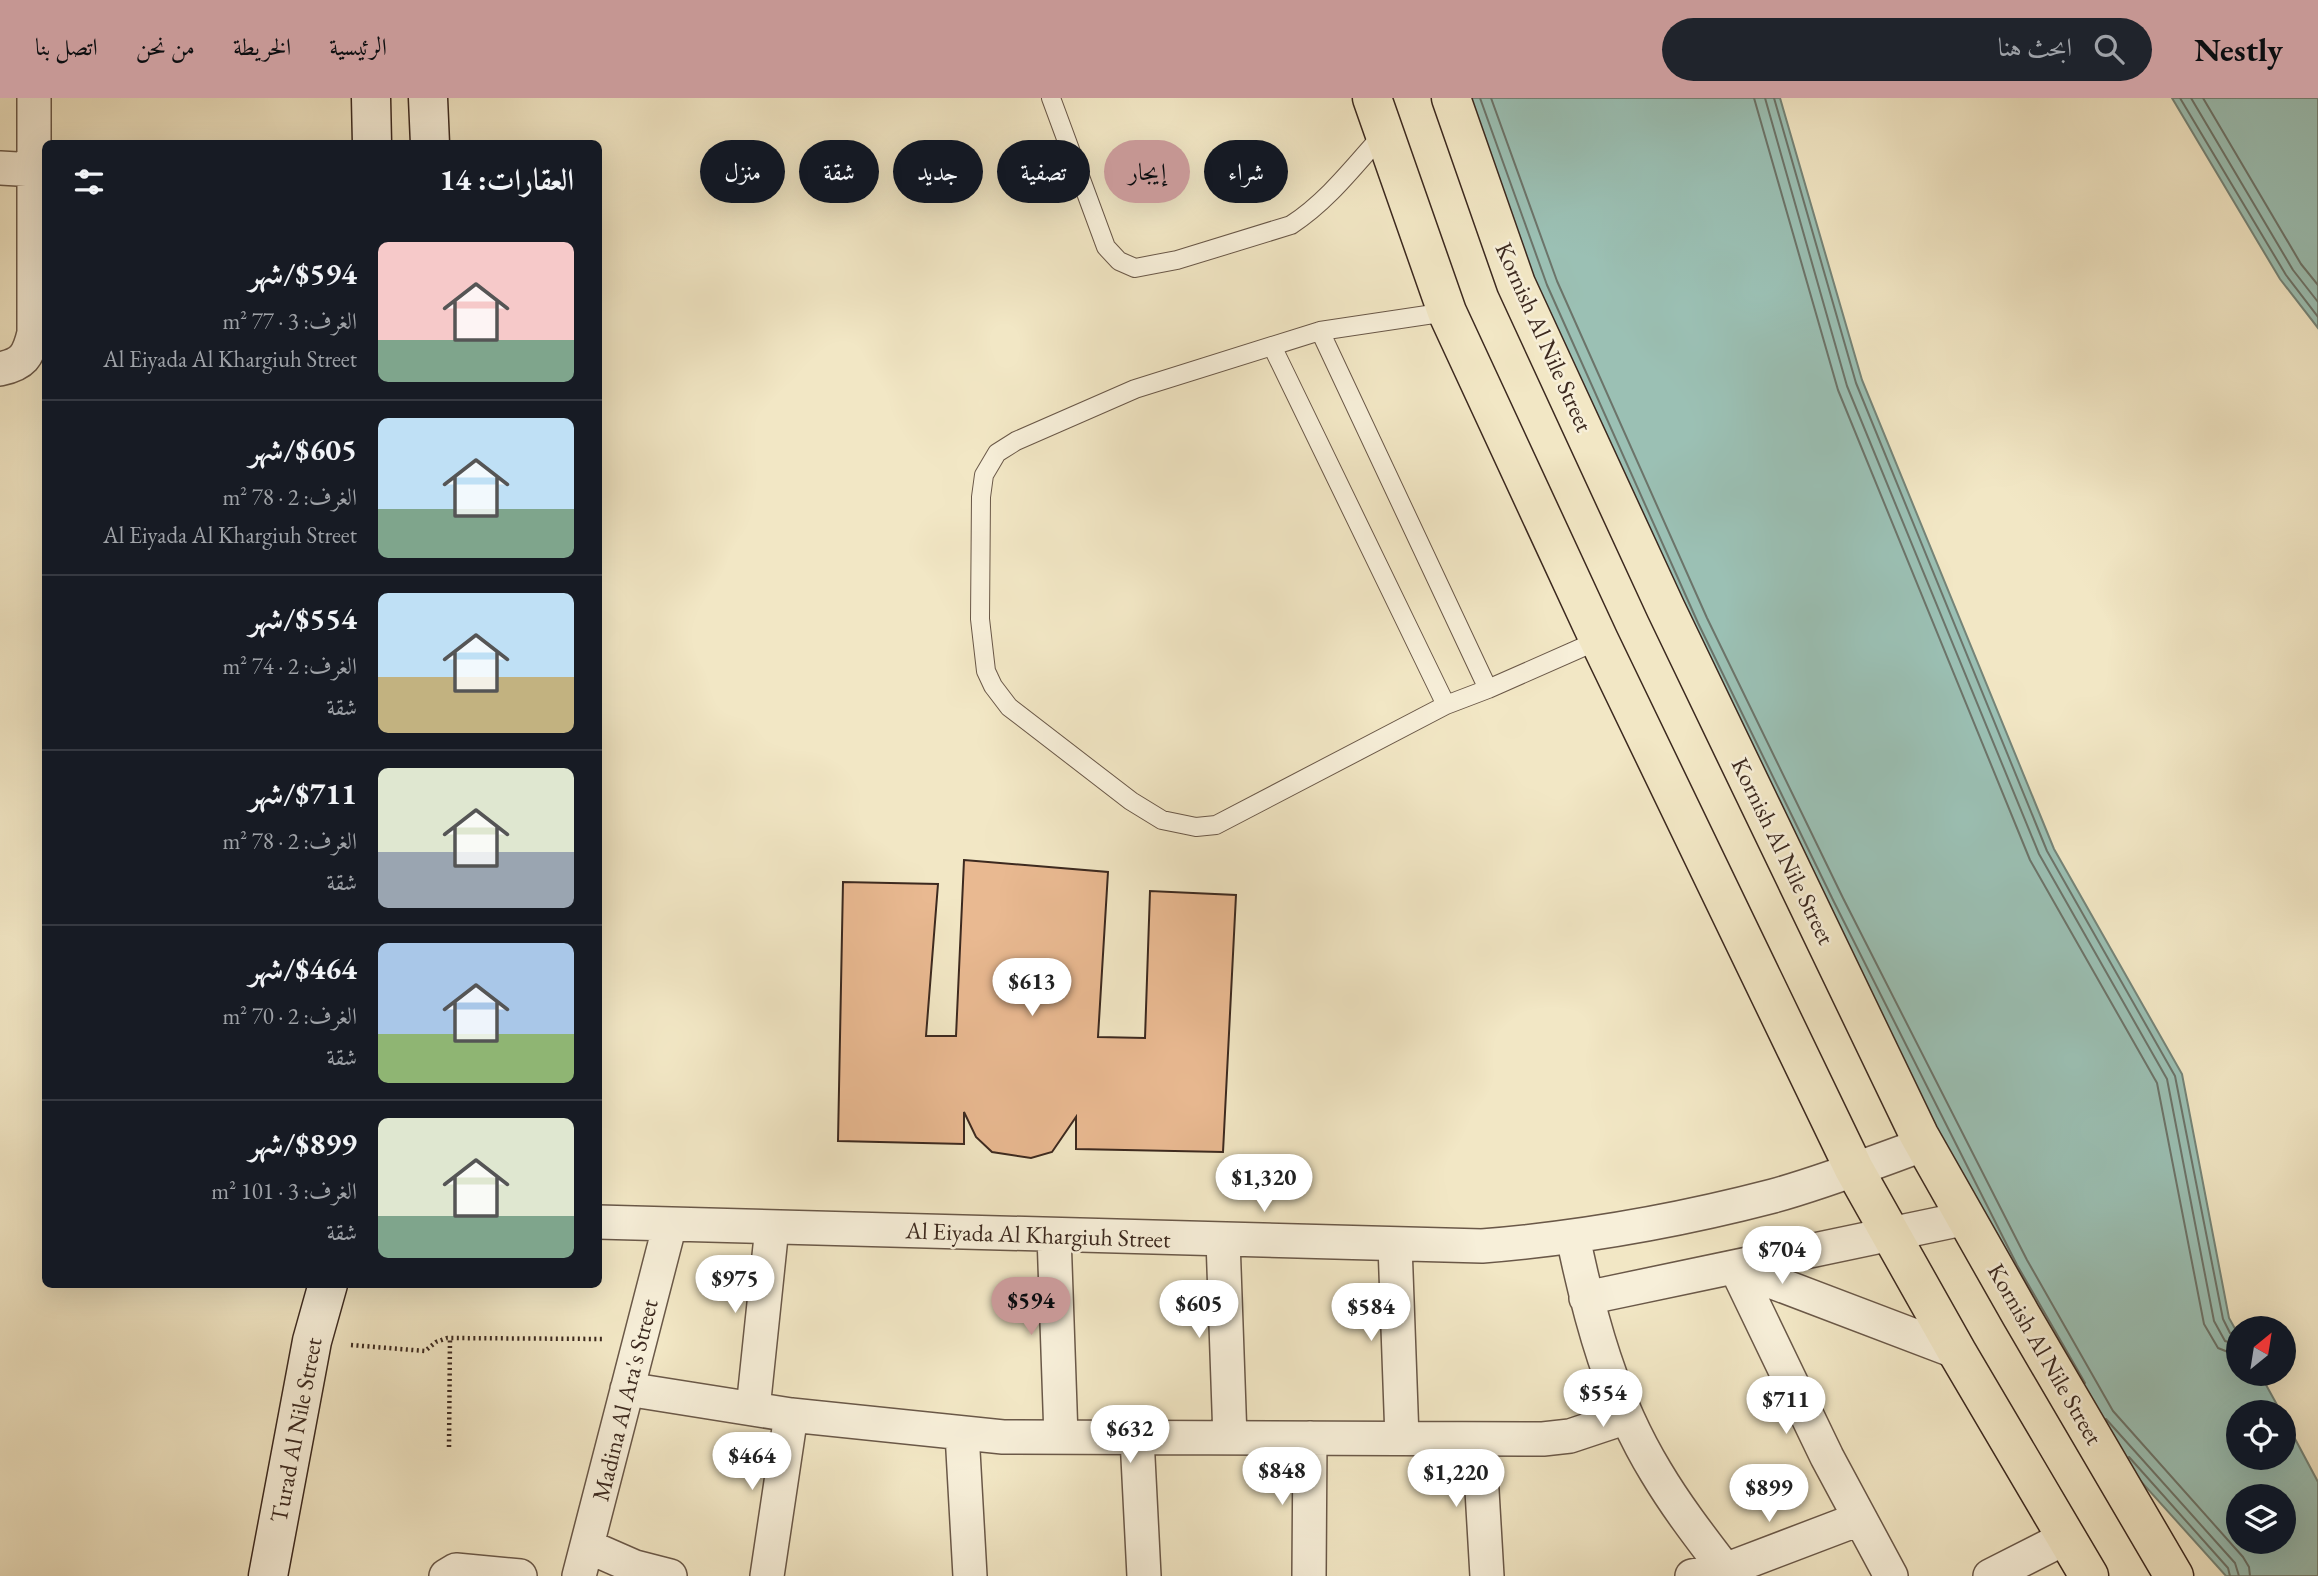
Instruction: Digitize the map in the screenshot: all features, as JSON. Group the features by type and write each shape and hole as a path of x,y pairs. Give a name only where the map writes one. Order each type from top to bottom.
{"main road":[{"path":"370,98 372,140"},
{"path":"428,98 430,140"},
{"name":"Kornish Al Nile Street","path":"1451,98 1516,284 1666,609 1925,1144 2174,1576"},
{"path":"1378,115 1447,312 1599,640 1854,1169 1957,1352 2089,1576"},
{"name":"Turad Al Nile Street","path":"268,1576 312,1341 327,1288"}],"street":[{"path":"0,369 20,364 30,349 34,334 34,98"},
{"path":"0,168 35,170"},
{"name":"Al Eiyada Al Khargiuh Street","path":"602,1222 1482,1246 1573,1237 1697,1215 1776,1195 1925,1144"},
{"path":"1586,1298 1967,1218"},
{"name":"Madina Al Ara's Street","path":"583,1561 670,1224"},
{"path":"753,1409 772,1227"},
{"path":"1054,1235 1061,1437"},
{"path":"1573,1237 1586,1298 1604,1358 1627,1416 1655,1470 1688,1522 1728,1573"},
{"path":"1223,1240 1230,1438"},
{"path":"1395,1245 1402,1438"},
{"path":"1737,1268 1957,1352"},
{"path":"1737,1268 1826,1457 1891,1576"},
{"path":"627,1389 791,1415 1003,1437 1544,1439 1570,1436 1627,1416"},
{"path":"767,1576 791,1415"},
{"path":"962,1433 970,1576"},
{"path":"1137,1438 1144,1576"},
{"path":"1309,1576 1310,1438"},
{"path":"1479,1439 1487,1576"},
{"path":"1692,1576 1728,1573 1859,1519"},
{"path":"1990,1576 2067,1538"},
{"path":"583,1561 635,1566 670,1576"},
{"path":"446,1576 456,1570 520,1576"}],"lane":[{"path":"1052,98 1106,247 1119,261 1135,268 1177,260 1291,225 1334,189 1378,115"},
{"path":"1447,312 1320,331 1272,346 1135,389 1016,441 997,453 984,475 981,498 981,619 986,671 993,686 1009,707 1132,802 1162,820 1196,827 1216,825 1446,705 1599,640"},
{"path":"1320,331 1489,689"},
{"path":"1272,346 1446,705"}],"path":[{"path":"449,1447 450,1338"},
{"path":"312,1341 425,1351 439,1340 450,1338 640,1339"}],"water":[{"path":"1463,98 1780,98 1862,380 2054,849 2182,1074 2229,1316 2226,1316 2226,1386 2267,1386 2274,1400 2226,1400 2226,1470 2296,1470 2296,1441 2318,1482 2318,1576 2226,1576 2092,1427 2004,1272 1532,290"},
{"path":"2172,98 2318,98 2318,328 2280,279"}],"building":[{"path":"964,860 1108,872 1098,1037 1145,1038 1150,891 1236,895 1223,1152 1076,1149 1076,1117 1052,1152 1031,1158 992,1152 976,1137 964,1112 964,1144 838,1141 843,882 938,884 926,1036 956,1036"}]}
